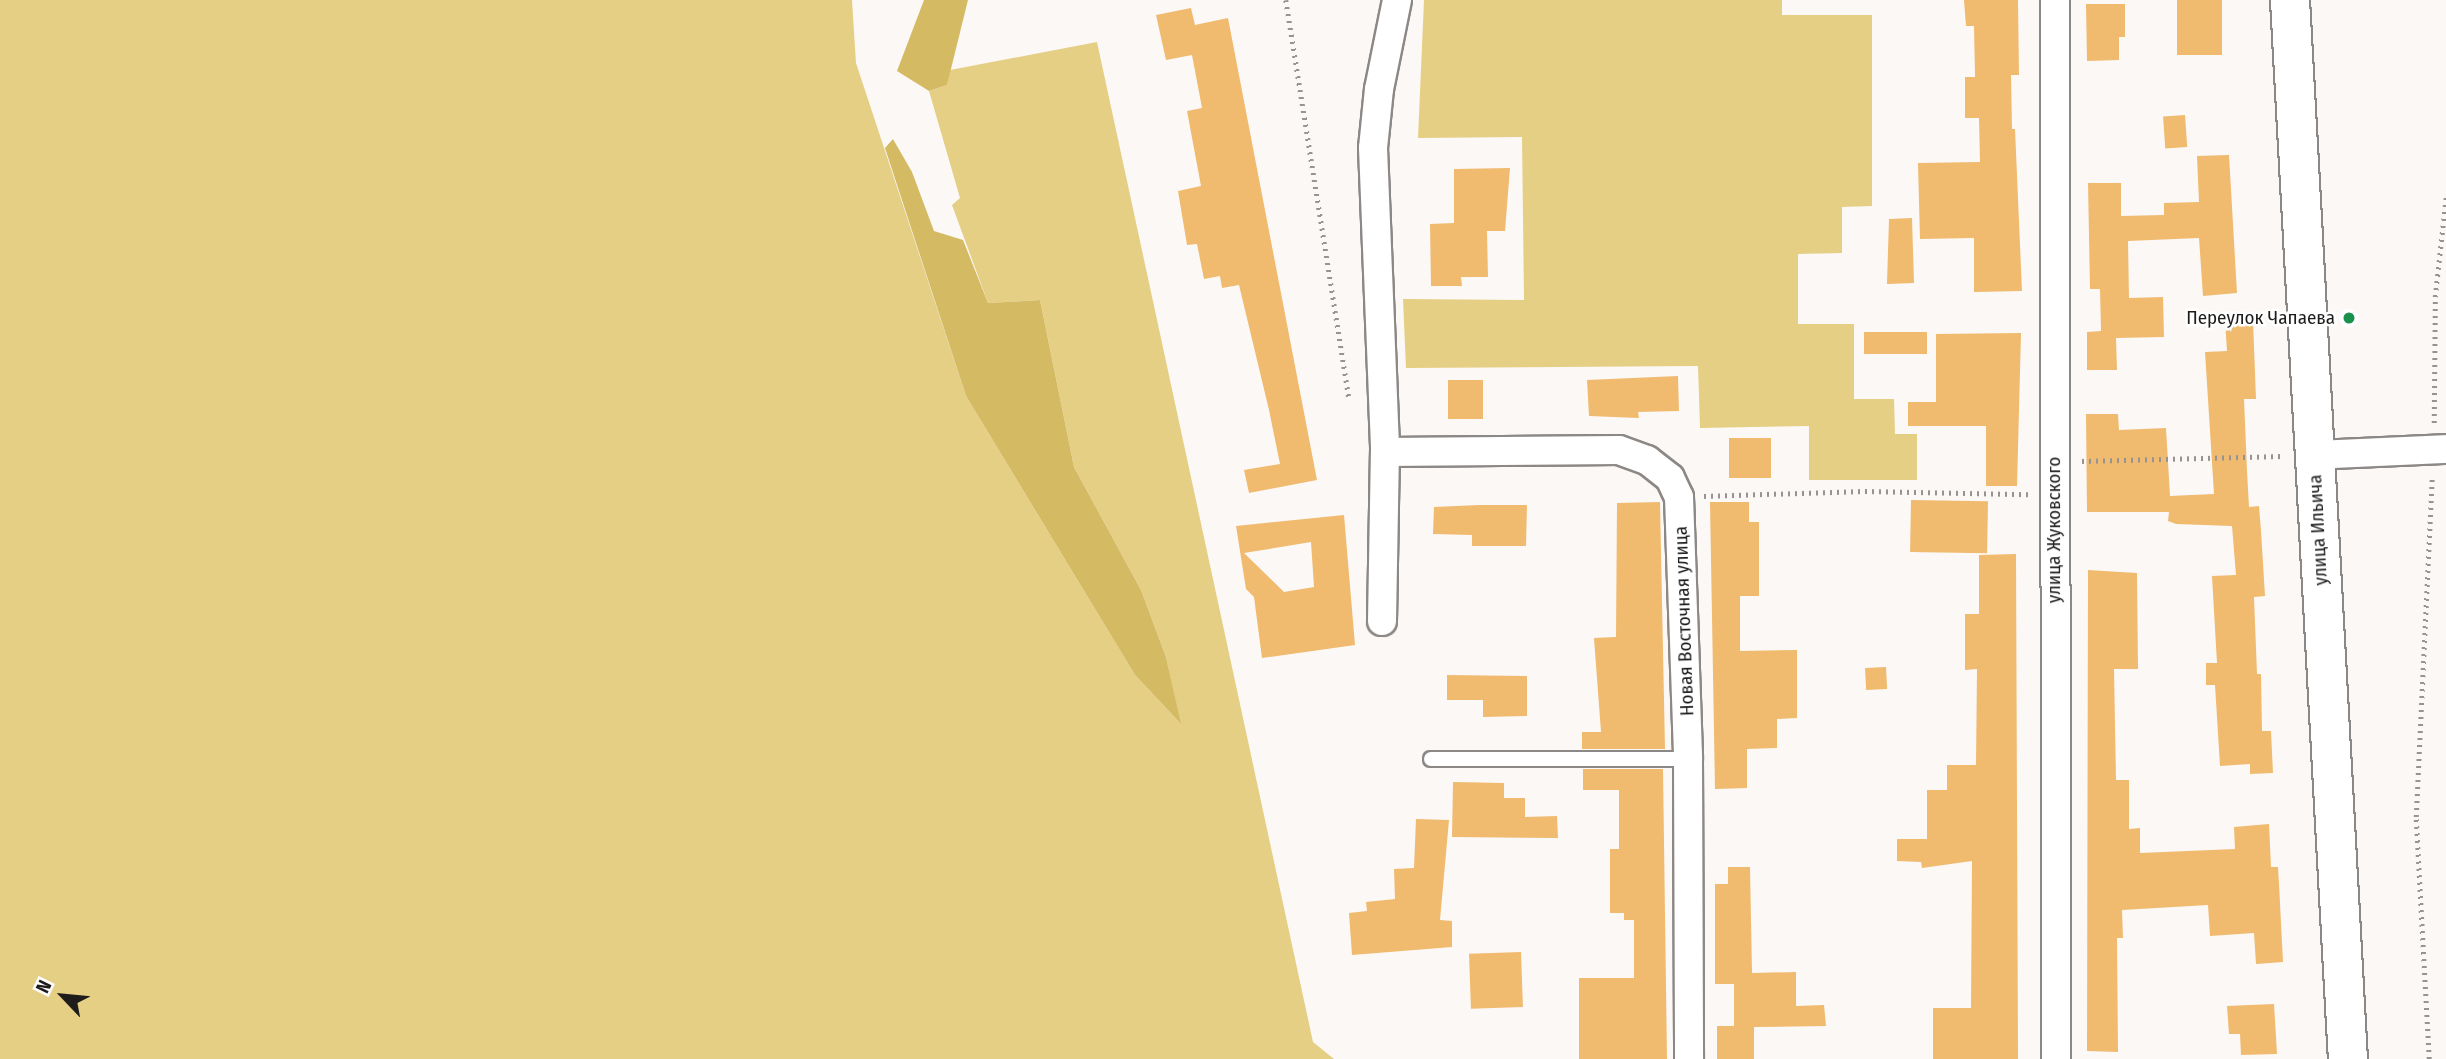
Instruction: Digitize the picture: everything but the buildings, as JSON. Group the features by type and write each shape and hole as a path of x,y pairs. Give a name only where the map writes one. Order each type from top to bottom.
{"main road":[{"name":"улица Ильича","path":"2290,0 2348,1059"}],"street":[{"path":"1382,621 1385,452 1373,148 1379,89 1397,0"},
{"name":"улица Жуковского","path":"2055,0 2053,462 2056,1059"},
{"path":"2314,455 2440,449"},
{"path":"1385,452 1619,450 1647,460 1670,478 1679,497"},
{"name":"Новая Восточная улица","path":"1679,497 1688,759 1689,1059"}],"lane":[{"path":"1430,760 1688,759"}],"path":[{"path":"1286,0 1349,397"},
{"path":"2429,1059 2416,817 2440,449 2435,297 2446,197"},
{"path":"2053,462 2314,455"},
{"path":"1679,497 1865,491 2054,494"}],"shaded area":[{"path":"0,0 852,0 856,63 966,396 1135,675 1180,723 1166,657 1141,590 1074,467 1040,300 988,303 952,205 960,198 929,91 947,85 950,70 1097,42 1313,1042 1334,1059 0,1059"},
{"path":"924,0 968,0 947,85 929,91 897,71"},
{"path":"1424,0 1782,0 1782,15 1872,15 1872,206 1842,207 1842,253 1798,254 1798,324 1854,324 1854,399 1894,399 1895,434 1917,434 1917,480 1809,480 1809,426 1700,428 1698,366 1406,368 1403,299 1524,300 1522,137 1418,138"},
{"path":"893,139 912,172 934,231 963,240 988,303 1040,300 1074,467 1141,590 1166,657 1181,724 1135,675 966,396 885,148"}],"place":[{"name":"Переулок Чапаева","path":"2349,318"}]}
